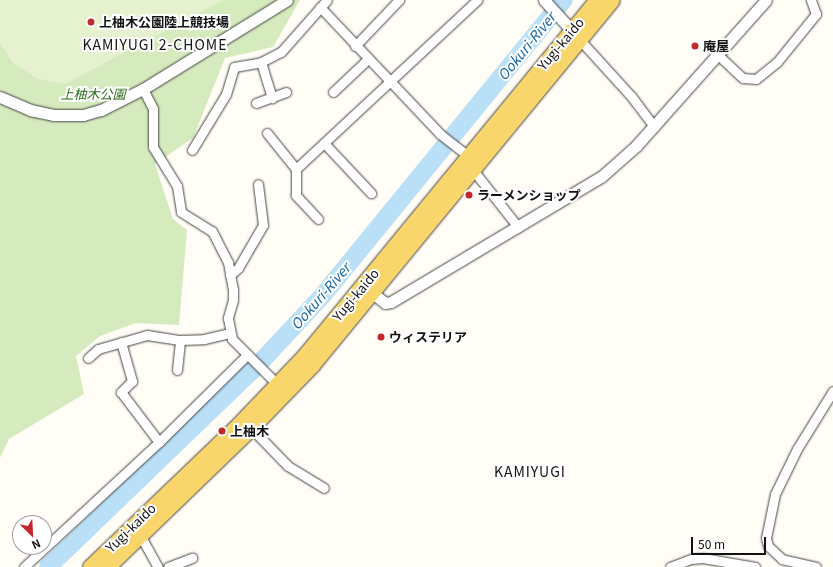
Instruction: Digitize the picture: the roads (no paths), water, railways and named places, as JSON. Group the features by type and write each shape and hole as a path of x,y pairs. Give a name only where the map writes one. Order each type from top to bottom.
{"main road":[{"name":"Yugi-kaido","path":"576,36 597,0"},
{"name":"Yugi-kaido","path":"107,567 251,428 312,365 466,158 576,36 612,0"},
{"name":"Yugi-kaido","path":"90,567 277,384 368,290"}],"street":[{"path":"0,97 43,114 83,115 109,107 142,90 287,0"},
{"path":"192,150 226,94 234,67 261,62 281,52 327,0"},
{"path":"355,46 400,0"},
{"path":"296,169 477,0"},
{"path":"368,290 385,303 391,302 601,177 630,153 766,0"},
{"path":"718,55 743,78 756,79 777,62 816,14 811,0"},
{"path":"546,2 631,96 654,127"},
{"path":"320,8 389,82 466,158 518,227"},
{"path":"333,92 368,59"},
{"path":"261,62 272,98"},
{"path":"142,90 153,109 153,147 177,186 181,212 212,231 228,262 234,300 228,318 232,339 277,384"},
{"path":"256,103 286,92"},
{"path":"267,133 296,169 296,195 318,218"},
{"path":"324,143 371,193"},
{"path":"230,275 238,268 263,225 258,184"},
{"path":"88,358 98,349 147,335 180,340 204,339 230,332"},
{"path":"177,370 180,340"},
{"path":"121,342 132,381 122,388 121,392 159,442"},
{"path":"24,567 249,356"},
{"path":"816,567 782,559 768,546 766,538 775,494 797,449 833,390"},
{"path":"251,428 288,466 324,488"},
{"path":"140,535 158,567"},
{"path":"168,567 192,558"},
{"path":"670,567 691,558 703,558 755,567"}],"waterway":[{"name":"Ookuri-River","path":"48,567 252,371 323,295 564,0"}],"place":[{"name":"上柚木公園陸上競技場","path":"91,22"},
{"name":"庵屋","path":"695,46"},
{"name":"ラーメンショップ","path":"469,195"},
{"name":"ウィステリア","path":"381,337"},
{"name":"上柚木","path":"222,431"}],"district":[{"name":"KAMIYUGI 2-CHOME","path":"155,44"},
{"name":"KAMIYUGI","path":"530,471"}],"park label":[{"name":"上柚木公園","path":"93,94"}]}
